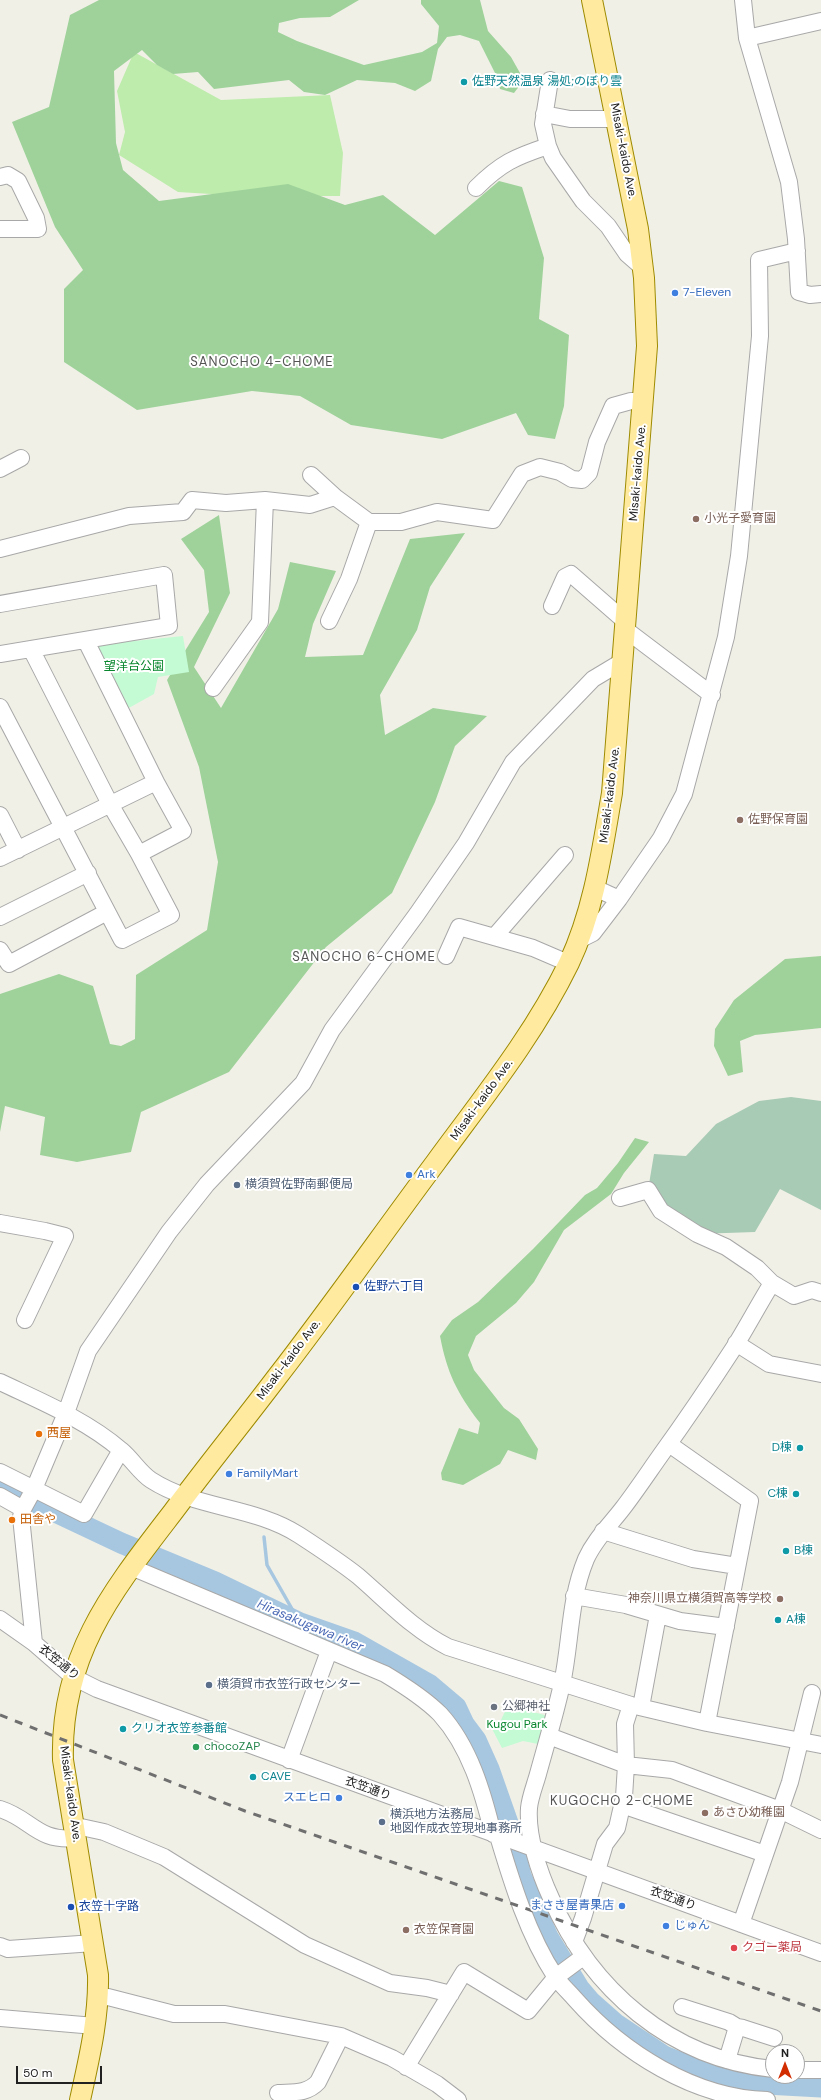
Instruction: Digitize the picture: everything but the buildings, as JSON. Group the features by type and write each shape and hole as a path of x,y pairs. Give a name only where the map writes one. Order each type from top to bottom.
{"main road":[{"name":"Misaki-kaido Ave.","path":"80,2100 95,2026 98,1998 94,1943 63,1760 62,1730 73,1677 82,1651 106,1603 131,1567 280,1374 522,1045 568,963 595,888 603,856 612,793 624,661 647,346 643,268 638,229 592,0"}],"street":[{"path":"743,0 746,38 789,182 797,251 799,292 810,295 821,294"},
{"path":"746,38 821,22"},
{"path":"550,80 543,124 548,146 563,173 583,201 608,226 627,254 643,268"},
{"path":"544,114 570,120 616,120"},
{"path":"476,188 493,170 516,157 548,146"},
{"path":"0,177 8,175 18,181 36,218 38,229 0,228"},
{"path":"577,941 593,933 619,899 661,838 684,794 712,695 726,637 739,556 760,336 759,260 797,251"},
{"path":"311,475 335,497 369,522 401,522 437,512 493,520 522,474 540,467 560,472 572,479 582,480 589,473 597,442 614,406 631,400 644,400"},
{"path":"0,469 21,458"},
{"path":"0,549 129,516 182,512 192,500 226,503 265,500 310,505 335,497"},
{"path":"213,688 260,622 265,500"},
{"path":"329,621 349,579 369,522"},
{"path":"552,606 565,577 571,574 626,626 712,695"},
{"path":"0,604 164,575 169,626 86,641 0,654"},
{"path":"86,641 156,782 183,832 140,854"},
{"path":"0,707 122,940 171,915 140,854 110,804 31,649"},
{"path":"34,1643 21,1517 23,1508 34,1490 66,1413 88,1351 169,1232 207,1184 303,1083 332,1030 417,914 466,843 513,762 593,679 624,661"},
{"path":"0,858 156,782"},
{"path":"0,816 18,850"},
{"path":"495,936 565,855"},
{"path":"0,917 88,873"},
{"path":"595,888 619,899"},
{"path":"0,950 9,964 107,912"},
{"path":"446,956 459,928 495,936 533,948 568,963"},
{"path":"620,1198 648,1190 661,1211 697,1234 726,1247 758,1268 772,1283 794,1296 812,1290 821,1293"},
{"path":"0,1223 65,1236 25,1320"},
{"path":"765,2068 727,2060 680,2040 632,2010 613,1993 581,1958 557,1912 530,1847 529,1807 563,1682 574,1596 586,1558 603,1531 623,1508 669,1444 736,1343 772,1283"},
{"path":"736,1343 769,1364 821,1374"},
{"path":"0,1382 66,1413 121,1450 151,1480 185,1496 287,1527 347,1567 433,1640 468,1654 563,1682 636,1706 707,1723 821,1745"},
{"path":"669,1444 750,1501 707,1723"},
{"path":"0,1472 84,1514 121,1450"},
{"path":"0,1496 23,1508"},
{"path":"603,1531 693,1559 737,1566"},
{"path":"131,1567 385,1674 414,1692 440,1715 456,1736 479,1781 498,1836 513,1888 519,1899 534,1938 557,1976 597,2023 658,2068 682,2080 727,2095 767,2100"},
{"path":"574,1596 626,1605 680,1621 726,1627"},
{"path":"574,1942 579,1933 605,1844 617,1828 622,1806 626,1765 625,1724 636,1706 658,1615"},
{"name":"衣笠通り","path":"0,1619 34,1643 73,1677 97,1690 821,1953"},
{"path":"289,1760 330,1651"},
{"path":"741,1924 780,1810 801,1742 812,1693"},
{"path":"549,1736 626,1765 672,1770 780,1810 821,1830"},
{"path":"622,1806 765,1854"},
{"path":"0,1809 10,1812 46,1836 61,1840 75,1833 81,1827 104,1832 164,1857 305,1945 390,1983 427,1988 451,1994"},
{"path":"0,1946 8,1949 94,1943"},
{"path":"406,2067 464,1972 528,2011 557,1976 581,1958"},
{"path":"98,1998 108,1997 174,2014 225,2014 252,2018 279,2026 341,2036 392,2058 437,2084 458,2100"},
{"path":"682,2007 729,2022 737,2027 774,2038"},
{"path":"0,2018 95,2026"},
{"path":"727,2060 737,2027"},
{"path":"278,2093 301,2092 312,2088 318,2082 341,2036"},
{"path":"805,2070 821,2070"}],"green space":[{"path":"99,0 359,0 330,17 300,18 279,23 278,32 297,41 364,65 422,52 437,43 439,26 421,4 421,0 480,0 488,31 511,57 524,80 514,93 500,89 497,77 479,41 460,35 447,37 438,49 431,81 415,91 395,83 357,80 325,95 304,92 289,80 214,89 198,72 173,74 157,65 142,50 114,71 116,143 123,170 159,201 288,184 345,205 383,195 435,235 499,181 522,187 544,258 539,319 569,335 564,406 555,439 528,435 516,413 442,439 351,425 300,396 252,391 137,410 64,362 64,289 83,270 55,227 12,122 49,107 70,15"},
{"path":"134,52 221,100 330,95 343,153 340,196 244,196 178,192 119,155 125,132 117,91"},
{"path":"219,515 230,593 194,667 221,708 278,609 290,562 336,571 313,624 305,657 363,655 410,539 465,533 430,587 417,630 380,695 385,735 433,708 487,716 455,746 435,802 392,893 326,947 229,1072 141,1112 131,1152 77,1162 40,1155 45,1117 5,1106 0,1132 0,994 59,974 93,986 110,1044 121,1046 135,1039 136,975 207,930 218,862 199,767 167,680 209,612 204,570 181,539"},
{"name":"望洋台公園","path":"183,636 189,672 158,677 154,694 127,709 95,645"},
{"path":"821,956 821,1028 755,1035 740,1041 743,1072 728,1076 714,1046 715,1029 734,1000 785,959"},
{"path":"791,1097 821,1101 821,1210 780,1189 755,1232 697,1234 648,1190 654,1154 686,1156 716,1124 759,1101"},
{"path":"635,1138 649,1142 624,1173 611,1194 564,1230 534,1282 516,1303 476,1336 468,1355 474,1370 504,1408 519,1419 538,1449 536,1460 508,1450 500,1464 463,1485 442,1480 441,1473 459,1428 478,1434 480,1423 465,1402 454,1382 446,1361 440,1336 452,1320 478,1302 533,1249 585,1195 597,1188 618,1163"},
{"name":"Kugou Park","path":"508,1705 548,1716 543,1745 523,1741 502,1748 491,1727 500,1722"}],"waterway":[{"name":"Hirasakugawa river","path":"0,1486 121,1543 215,1582 300,1623 354,1642 430,1685 456,1707 464,1724 476,1740 489,1769 508,1823 521,1876 548,1937 579,1988 590,2001 616,2024 664,2056 703,2072 747,2083 821,2087"},
{"path":"264,1537 267,1565 300,1623"}],"railway":[{"path":"0,1715 245,1811 821,2011"}],"place":[{"name":"佐野天然温泉 湯処;のぼり雲","path":"464,82"},
{"name":"7-Eleven","path":"675,293"},
{"name":"小光子愛育園","path":"696,519"},
{"name":"佐野保育園","path":"740,820"},
{"name":"Ark","path":"409,1175"},
{"name":"横須賀佐野南郵便局","path":"237,1185"},
{"name":"佐野六丁目","path":"356,1287"},
{"name":"西屋","path":"39,1434"},
{"name":"D棟","path":"800,1448"},
{"name":"FamilyMart","path":"229,1474"},
{"name":"C棟","path":"796,1494"},
{"name":"田舎や","path":"12,1520"},
{"name":"B棟","path":"786,1551"},
{"name":"神奈川県立横須賀高等学校","path":"780,1599"},
{"name":"A棟","path":"778,1620"},
{"name":"横須賀市衣笠行政センター","path":"209,1685"},
{"name":"公郷神社","path":"494,1707"},
{"name":"クリオ衣笠参番館","path":"123,1729"},
{"name":"chocoZAP","path":"196,1747"},
{"name":"CAVE","path":"253,1777"},
{"name":"スエヒロ","path":"339,1798"},
{"name":"あさひ幼稚園","path":"705,1813"},
{"name":"横浜地方法務局 地図作成衣笠現地事務所","path":"382,1822"},
{"name":"まさき屋青果店","path":"622,1906"},
{"name":"衣笠十字路","path":"71,1907"},
{"name":"じゅん","path":"666,1926"},
{"name":"衣笠保育園","path":"406,1930"},
{"name":"クゴー薬局","path":"734,1948"}],"district":[{"name":"SANOCHO 4-CHOME","path":"262,363"},
{"name":"SANOCHO 6-CHOME","path":"364,958"},
{"name":"KUGOCHO 2-CHOME","path":"622,1802"}]}
